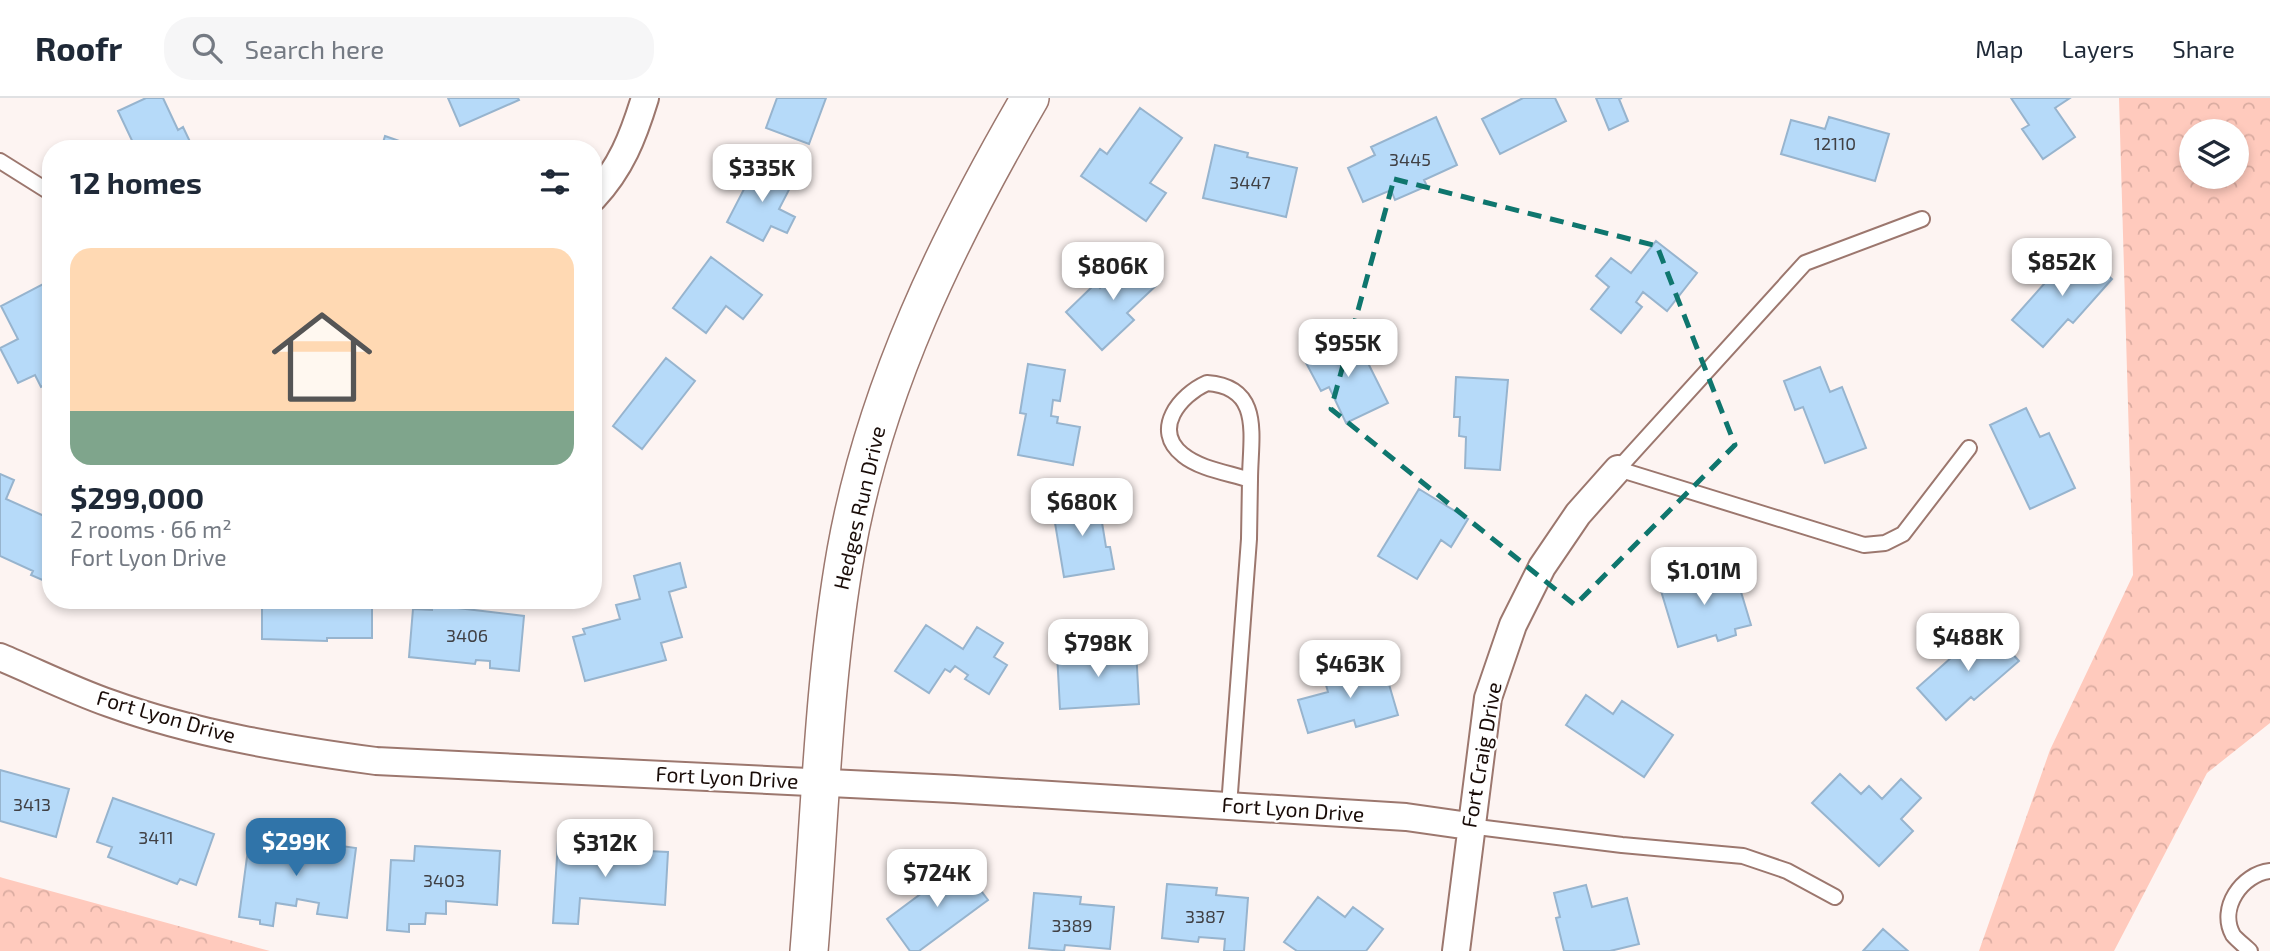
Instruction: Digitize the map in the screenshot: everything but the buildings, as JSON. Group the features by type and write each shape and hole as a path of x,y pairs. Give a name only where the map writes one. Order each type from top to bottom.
{"street":[{"path":"602,188 630,147 645,98"},
{"name":"Hedges Run Drive","path":"809,951 833,644 846,549 874,436 908,339 948,246 1030,98"},
{"name":"Fort Craig Drive","path":"1456,951 1469,826 1488,698 1513,625 1542,567 1578,514 1618,468"},
{"name":"Fort Lyon Drive","path":"0,657 108,703 202,731 299,751 376,761 1229,806 1406,817 1469,826"}],"lane":[{"path":"0,161 42,187"},
{"path":"1922,219 1805,263 1618,468 1864,545 1885,543 1903,534 1969,448"},
{"path":"1229,806 1249,539 1250,480 1251,413 1241,395 1224,384 1207,383 1191,390 1174,407 1169,424 1171,440 1181,454 1193,461 1250,480"},
{"path":"1469,826 1622,845 1743,856 1787,871 1835,897"},
{"path":"2250,951 2233,934 2229,916 2233,897 2244,882 2260,872 2270,871"}],"highlighted area":[{"path":"1394,179 1657,246 1735,445 1575,605 1331,409"}],"green space":[{"path":"2119,98 2270,98 2270,723 2207,773 2114,951 1979,951 2050,750 2133,575"},
{"path":"0,877 3,878 270,951 0,951"}]}
